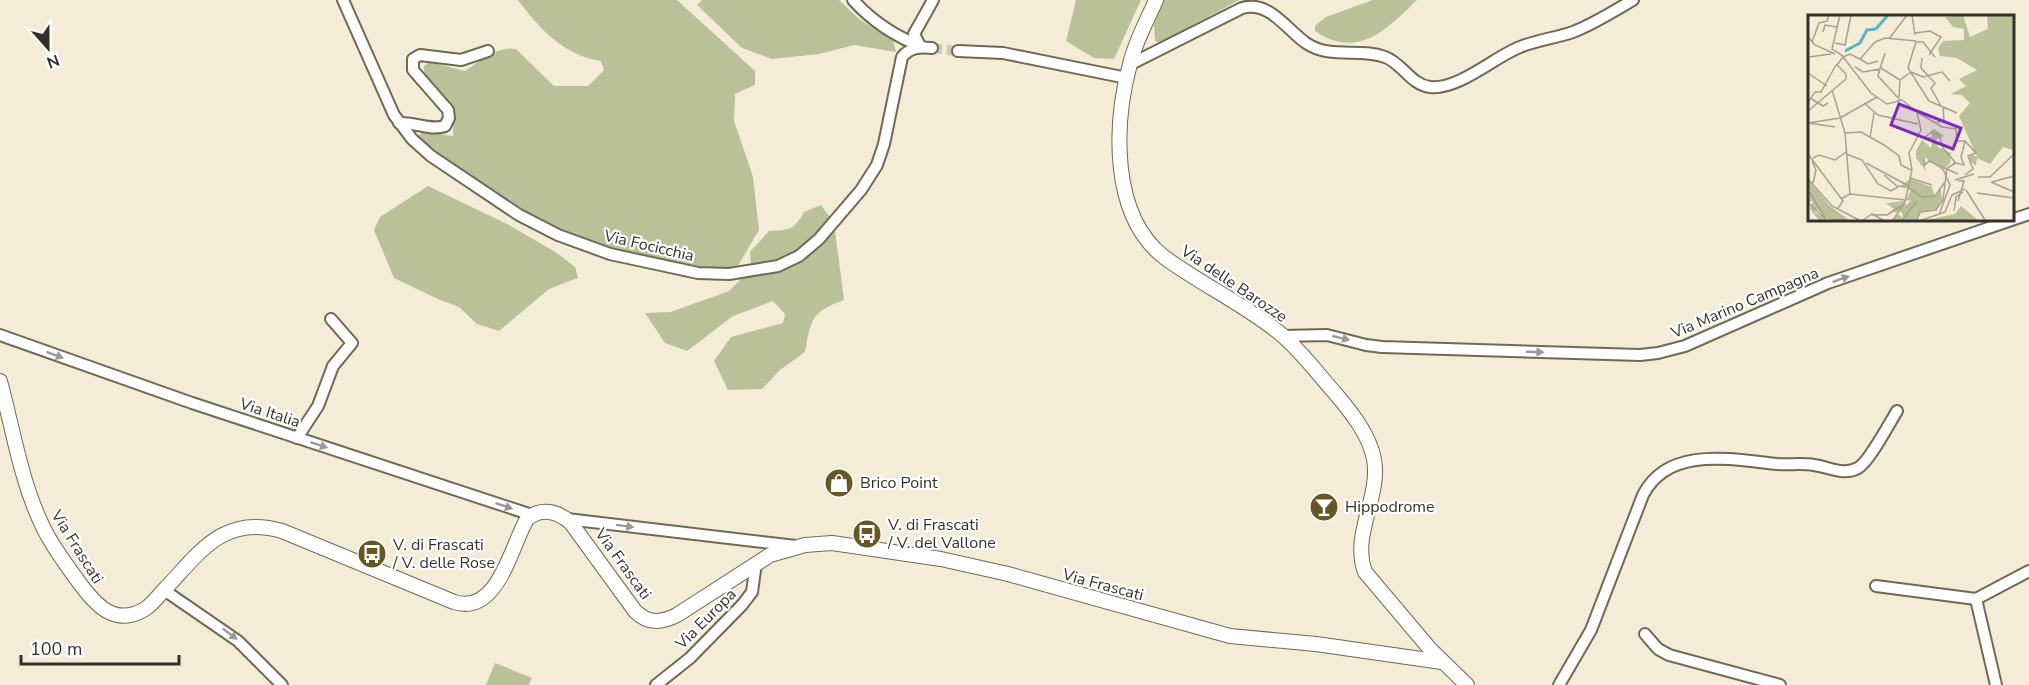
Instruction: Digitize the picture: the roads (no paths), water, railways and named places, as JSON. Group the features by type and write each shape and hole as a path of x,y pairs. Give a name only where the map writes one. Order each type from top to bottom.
{"main road":[{"name":"Via delle Barozze","path":"1156,0 1128,71 1120,124 1119,150 1126,193 1139,228 1147,241 1164,257 1283,336 1344,404 1366,437 1373,457 1374,476 1362,541 1364,567 1368,577 1442,662 1467,685"},
{"name":"Via Frascati","path":"0,381 25,479 39,519 54,546 93,602 110,613 130,615 141,612 214,539 237,528 258,527 290,534 454,602 468,604 484,597 496,585 520,531 532,515"},
{"path":"532,515 549,512 567,519"},
{"name":"Via Frascati","path":"567,519 635,611 650,621 663,621 677,615 775,553 797,546 837,543 941,559 1008,574 1056,590 1230,636 1316,644 1442,662"}],"street":[{"name":"Via Focicchia","path":"343,0 385,98 399,123 422,148 457,175 525,219 558,235 610,254 682,271 711,274 747,272 778,266 799,256 819,239 872,174 881,154 902,57 910,50 926,47"},
{"path":"853,0 880,24 905,40 926,47"},
{"path":"926,47 914,34 933,0"},
{"path":"958,51 1004,53 1128,71 1242,8 1257,6 1267,10 1302,40 1321,51 1383,56 1396,63 1420,84 1439,86 1457,81 1520,47 1575,31 1633,0"},
{"path":"399,123 408,122 441,128 445,126 449,118 448,110 413,70 413,59 420,55 461,60 488,51"},
{"name":"Via Marino Campagna","path":"2014,219 2029,214"},
{"name":"Via Marino Campagna","path":"1283,336 1328,334 1366,345 1382,347 1640,355 1658,353 1690,344 1839,279 2011,220"},
{"path":"297,438 318,406 333,366 352,343 331,320"},
{"name":"Via Italia","path":"0,335 297,438 532,515"},
{"path":"1559,685 1587,640 1643,495 1659,473 1678,463 1698,459 1807,464 1838,471 1850,471 1862,466 1870,458 1897,411"},
{"path":"567,519 797,546"},
{"name":"Via Europa","path":"656,685 698,650 747,600 754,585 756,563"},
{"path":"1876,586 1976,599 2029,571"},
{"path":"164,590 232,635 282,685"},
{"path":"1976,599 1995,685"},
{"path":"1645,634 1658,649 1669,655 1780,685"}],"tunnel":[{"path":"932,48 958,51"}],"place":[{"name":"Brico Point","path":"839,483"},
{"name":"Hippodrome","path":"1324,507"},
{"name":"V. di Frascati / V. del Vallone","path":"867,534"},
{"name":"V. di Frascati / V. delle Rose","path":"372,554"}]}
